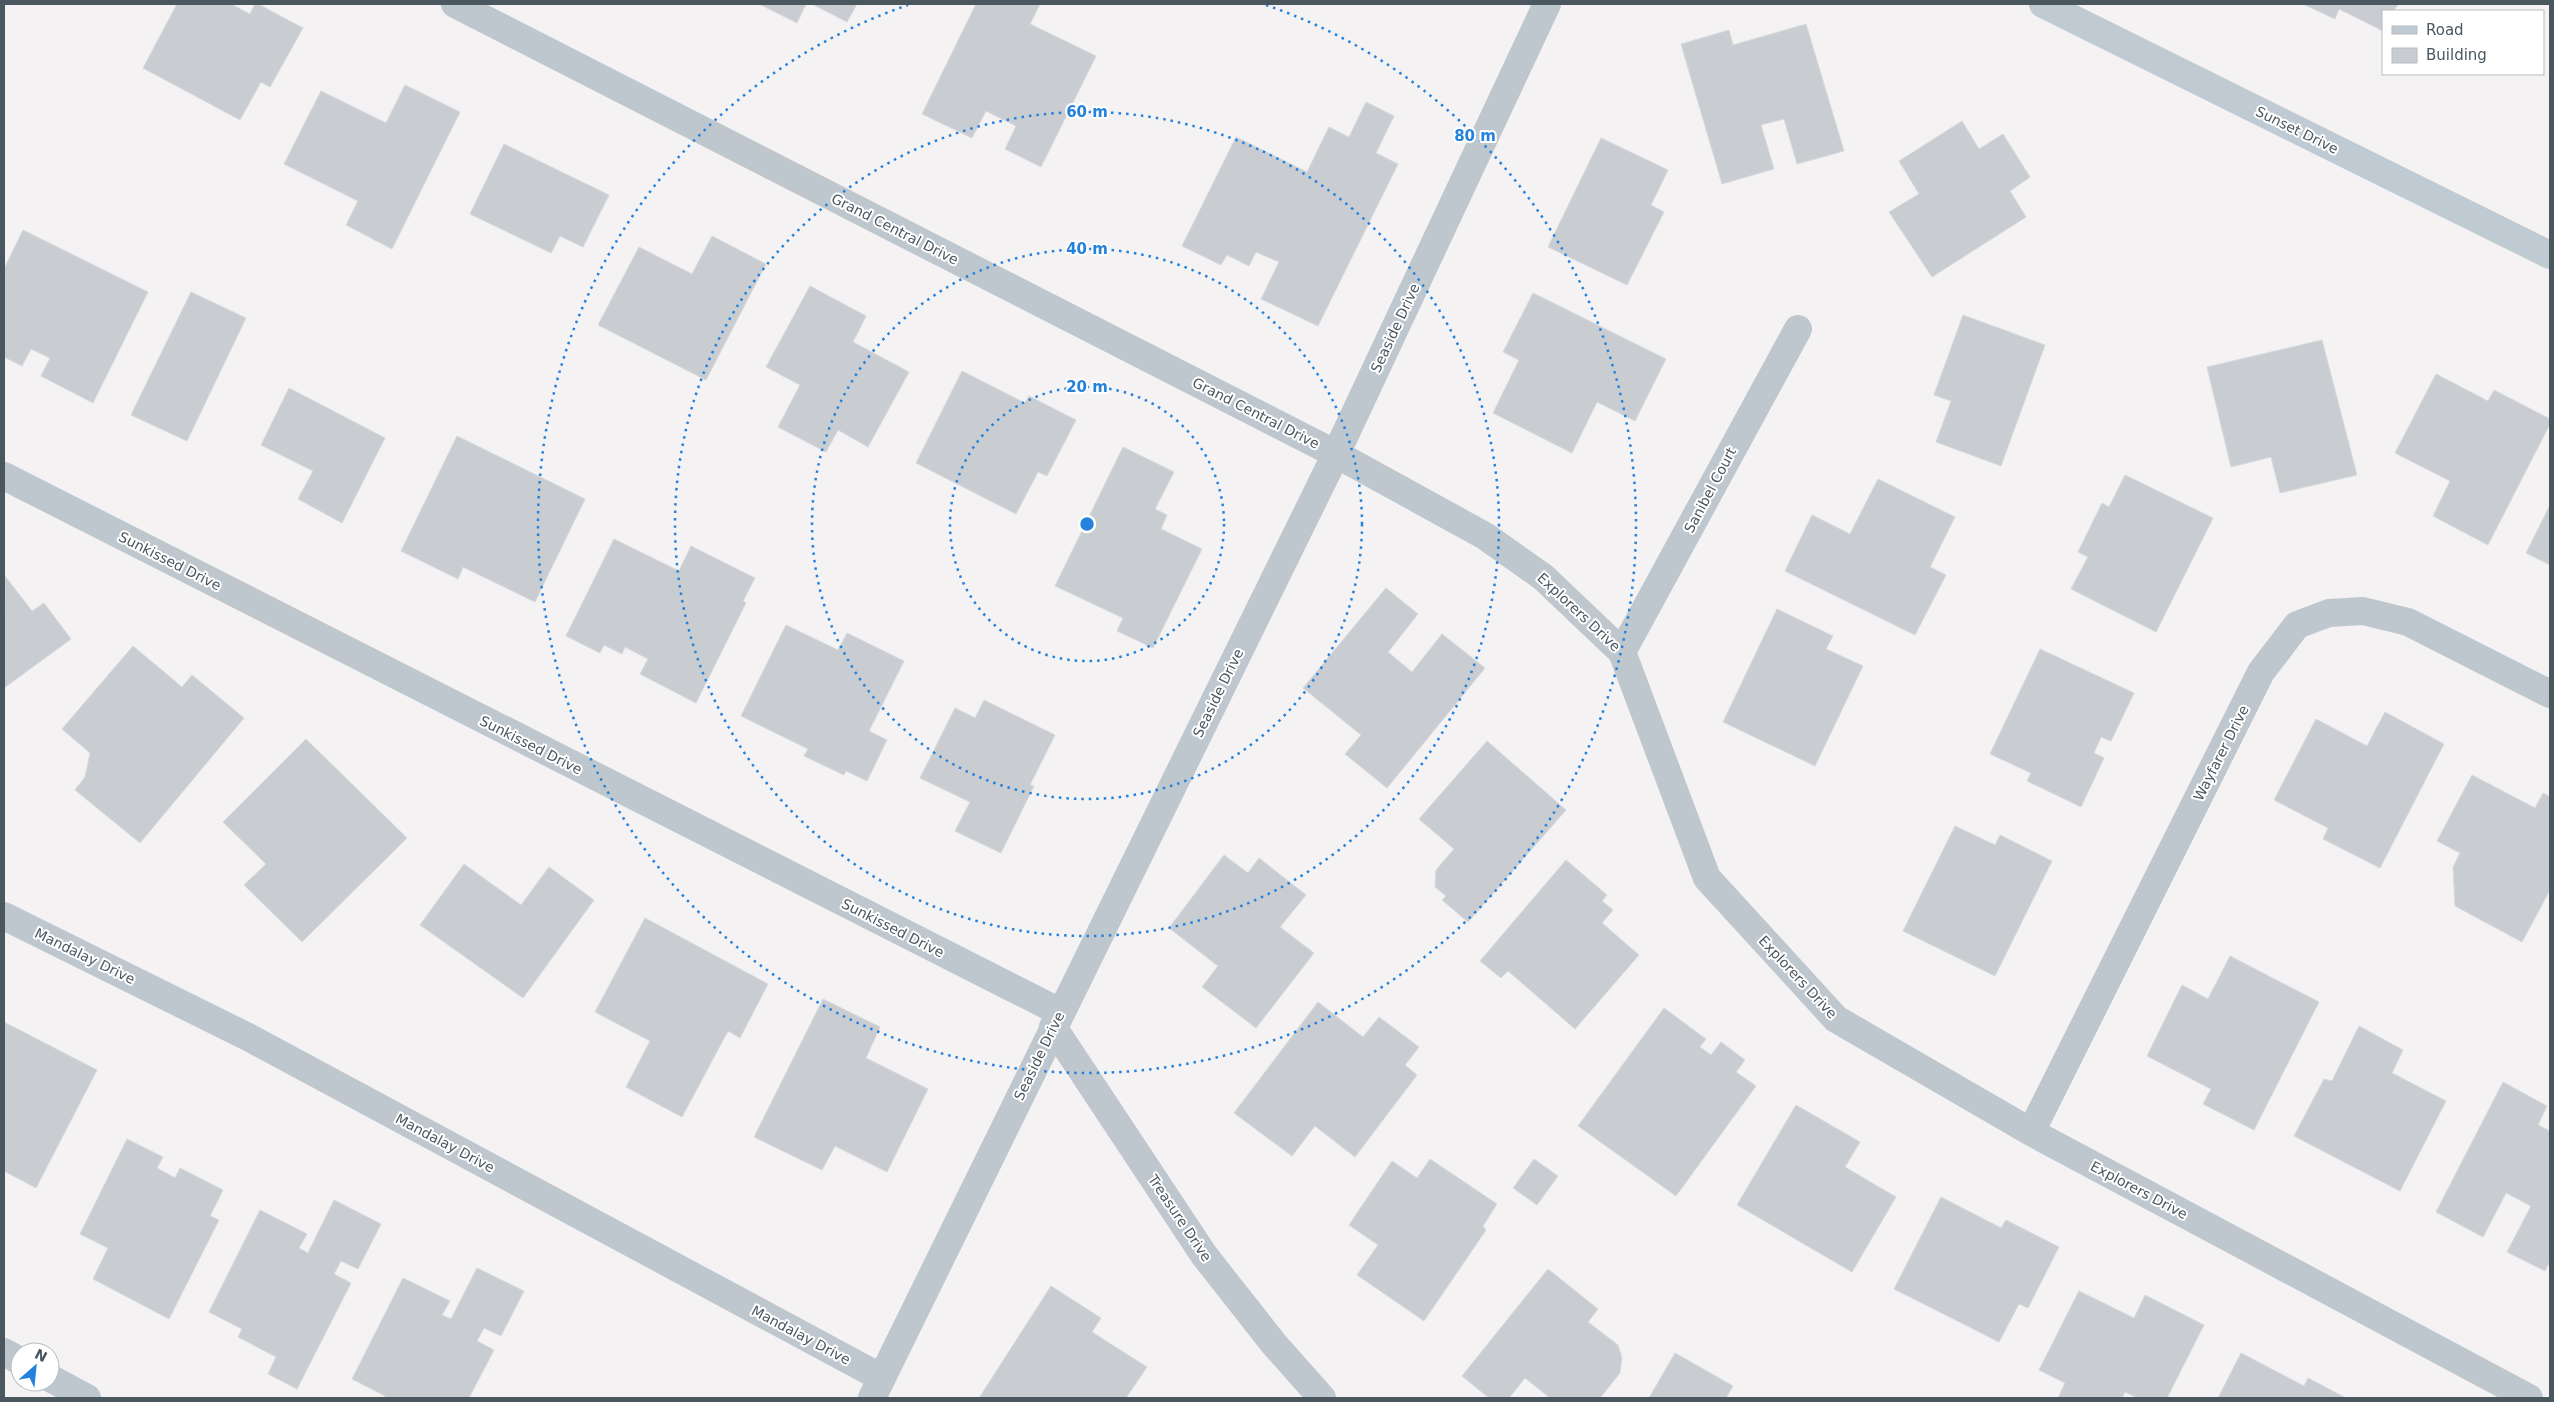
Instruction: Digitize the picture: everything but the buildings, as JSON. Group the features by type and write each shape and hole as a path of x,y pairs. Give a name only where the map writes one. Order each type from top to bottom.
{"street":[{"name":"Grand Central Drive","path":"455,4 1336,454"},
{"name":"Seaside Drive","path":"876,1388 1056,1019 1336,454 1547,4"},
{"name":"Sunset Drive","path":"2043,4 2550,255"},
{"name":"Sanibel Court","path":"1622,652 1798,329"},
{"name":"Explorers Drive","path":"1336,454 1485,536 1543,577 1622,652 1707,878 1836,1019 2031,1132 2529,1398"},
{"name":"Sunkissed Drive","path":"4,476 1056,1019"},
{"name":"Wayfarer Drive","path":"2031,1132 2261,672 2297,625 2329,613 2363,611 2408,622 2550,694"},
{"name":"Mandalay Drive","path":"4,916 250,1038 876,1388"},
{"name":"Treasure Drive","path":"1056,1019 1204,1255 1274,1344 1322,1398"},
{"path":"60,1383 87,1398"}]}
